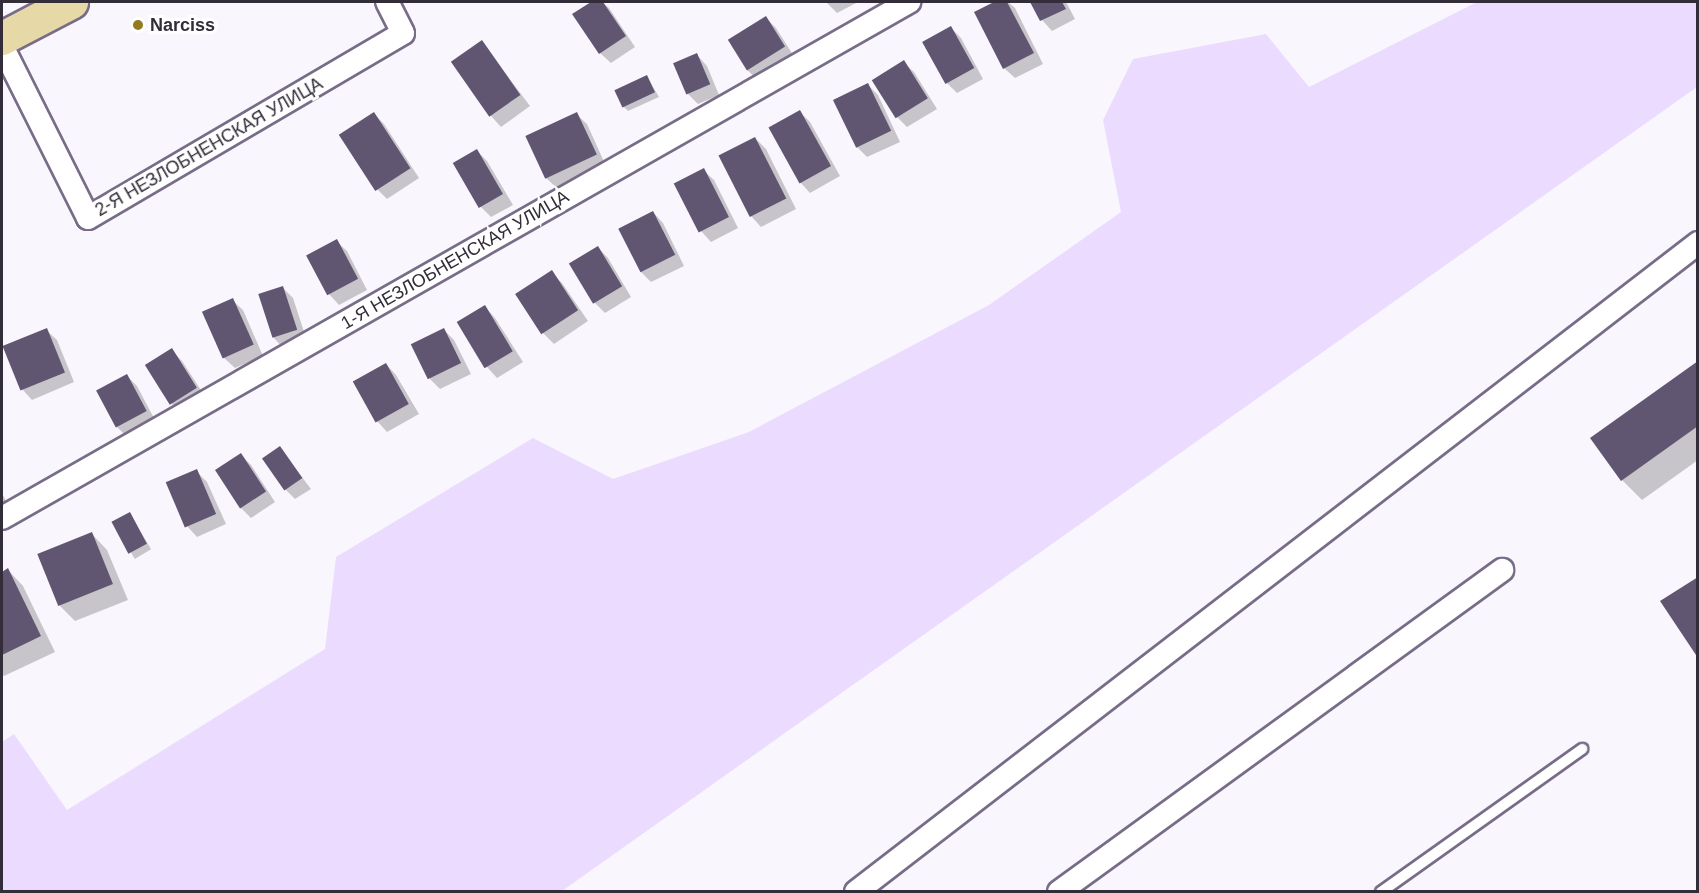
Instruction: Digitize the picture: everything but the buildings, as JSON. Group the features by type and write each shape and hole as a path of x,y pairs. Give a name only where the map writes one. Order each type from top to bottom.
{"main road":[{"path":"2,38 34,10 71,2"}],"street":[{"name":"2-Я НЕЗЛОБНЕНСКАЯ УЛИЦА","path":"2,46 88,218 403,33 387,2"},
{"name":"1-Я НЕЗЛОБНЕНСКАЯ УЛИЦА","path":"2,518 909,2"},
{"path":"856,891 1698,243"},
{"path":"1059,891 1502,570"}],"lane":[{"path":"1380,891 1582,749"}],"shaded area":[{"path":"1477,2 1697,2 1697,87 562,891 2,891 2,742 14,734 67,810 325,649 336,557 533,438 613,479 749,432 989,305 1121,212 1103,120 1133,59 1266,34 1309,87"}],"place":[{"name":"Narciss","path":"138,25"}]}
